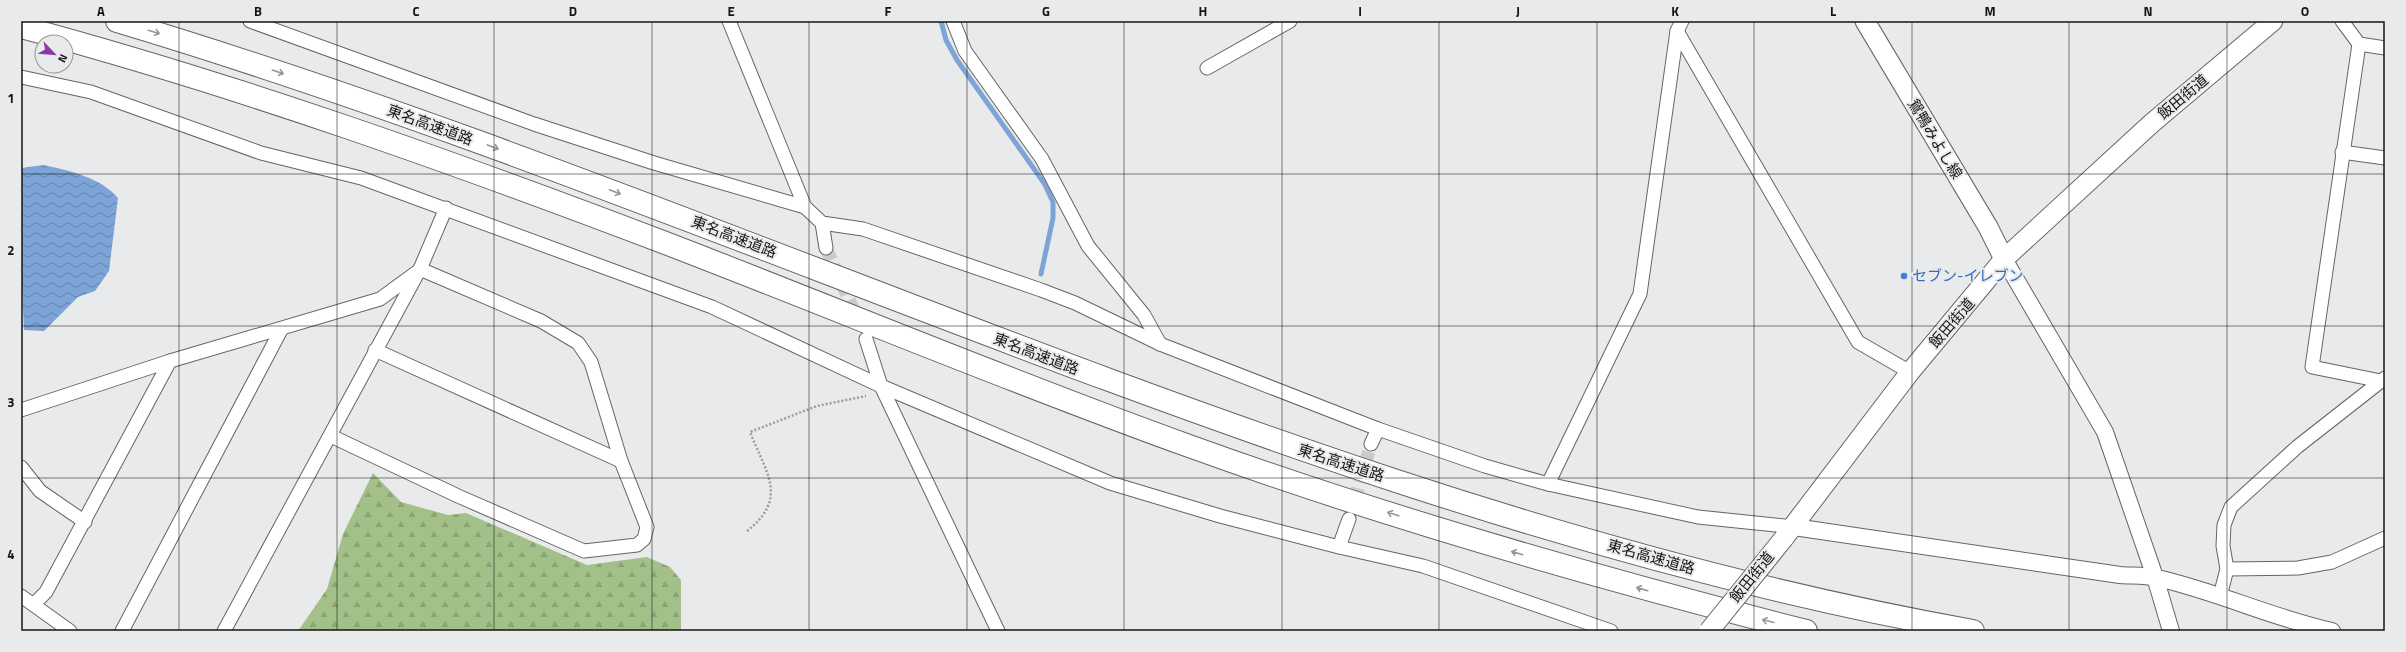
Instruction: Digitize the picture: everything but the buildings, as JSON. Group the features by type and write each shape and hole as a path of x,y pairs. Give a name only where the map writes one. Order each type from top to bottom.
{"highway":[{"name":"東名高速道路","path":"117,21 227,54 424,122 616,192 1170,404 1345,465 1507,516 1689,568 1831,603 1973,631"},
{"name":"東名高速道路","path":"21,27 177,72 424,153 668,244 1181,443 1312,488 1497,548 1680,599 1806,631"}],"main road":[{"name":"鴛鴨みよし線","path":"1865,21 1984,220 2004,259"},
{"name":"飯田街道","path":"1709,631 1789,532 1910,372 2004,259 2152,123 2273,21"}],"street":[{"path":"250,21 534,124 662,165 805,207"},
{"path":"729,21 805,207 822,223 863,229 1041,290 1075,304 1160,344 1378,429 1485,466 1548,484 1698,517 1789,532 2120,575 2156,577 2220,596 2307,626 2332,631"},
{"path":"953,21 965,52 1042,159 1088,246 1144,314 1160,344"},
{"path":"1208,68 1290,21"},
{"path":"2342,21 2359,44 2385,48"},
{"path":"1679,26 1858,342 1910,372"},
{"path":"1548,484 1640,294 1679,26"},
{"path":"2359,44 2342,152 2312,367 2383,379"},
{"path":"21,77 91,92 260,153 361,178 712,307 881,386 1110,483 1220,516 1339,547 1423,566 1611,631"},
{"path":"2342,152 2385,158"},
{"path":"224,631 331,436 375,350 420,269 446,208"},
{"path":"822,223 826,248"},
{"path":"2004,259 2105,432 2156,577 2171,631"},
{"path":"21,410 170,361 280,330 380,299 420,269"},
{"path":"331,436 458,496 584,551 637,545 644,539 647,527 621,461 590,362 578,343 541,320 420,269"},
{"path":"122,631 280,330"},
{"path":"866,339 881,386 998,631"},
{"path":"375,350 621,461"},
{"path":"34,604 46,592 85,522 170,361"},
{"path":"2220,596 2227,570 2223,546 2224,525 2231,507 2297,447 2383,379"},
{"path":"1371,444 1378,429"},
{"path":"21,466 40,491 85,522"},
{"path":"1339,547 1349,519"},
{"path":"2227,570 2298,568 2332,562 2385,538"},
{"path":"21,596 70,631"}],"path":[{"path":"747,531 761,520 772,500 771,487 750,432 817,406 869,395 881,386"}],"green space":[{"path":"373,473 401,502 448,515 466,513 587,565 647,557 670,567 681,580 681,631 298,631 327,589 343,534"}],"water":[{"path":"44,165 94,180 111,191 118,198 109,271 95,291 78,297 44,331 24,330 21,266 21,168"}],"waterway":[{"path":"941,21 946,40 957,60 1044,183 1053,202 1053,218 1041,274"}],"tunnel":[{"path":"826,248 858,320"},
{"path":"1349,519 1371,444"}],"place":[{"name":"セブン-イレブン","path":"1904,276"}]}
